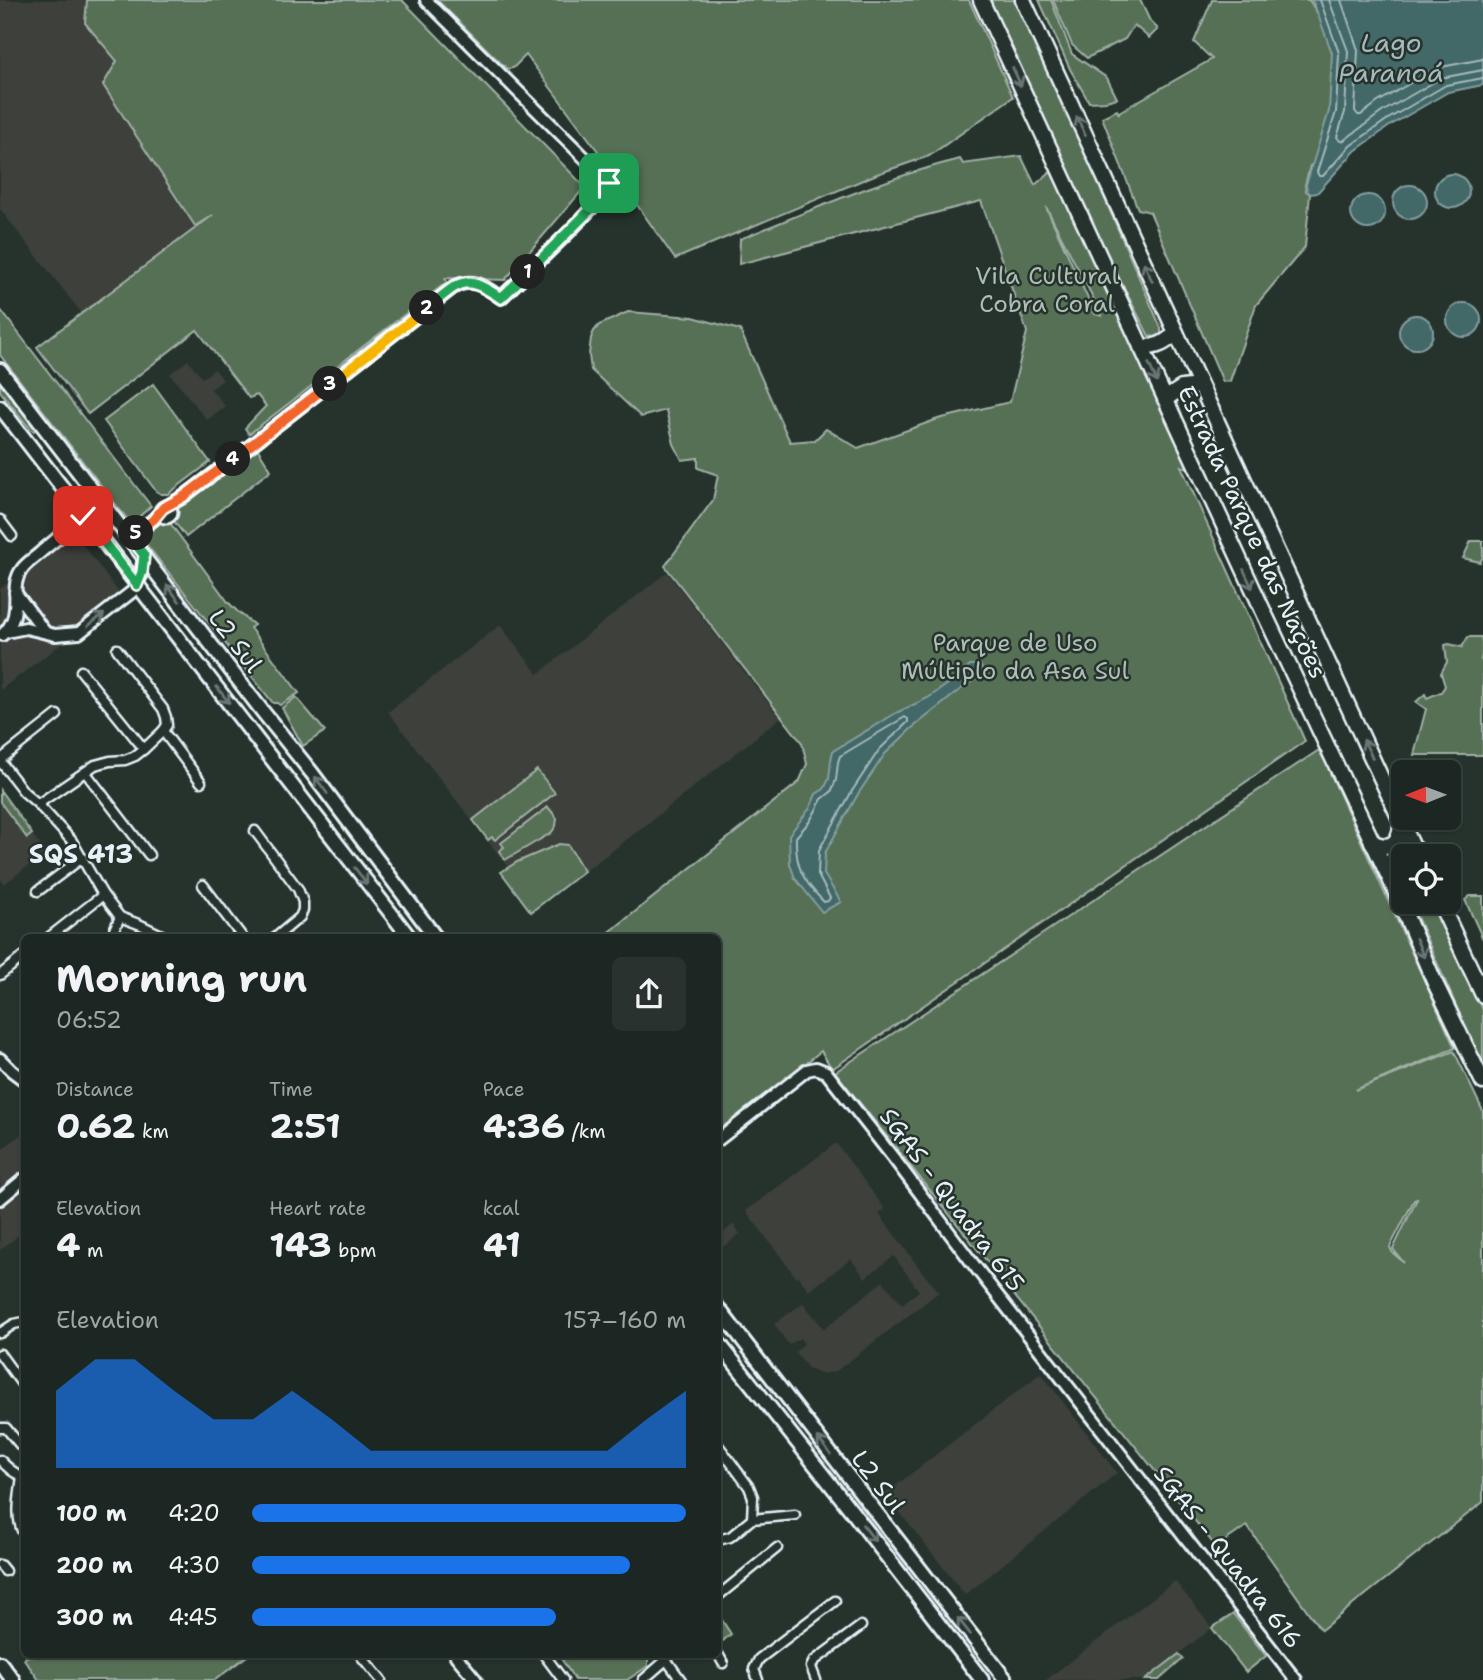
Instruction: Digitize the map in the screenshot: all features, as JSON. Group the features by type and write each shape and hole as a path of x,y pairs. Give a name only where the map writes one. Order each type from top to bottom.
{"highway":[{"name":"Estrada Parque das Nações","path":"981,0 1483,1082"},
{"name":"Estrada Parque das Nações","path":"1023,0 1391,799"},
{"path":"1141,347 1159,345 1176,333"},
{"path":"1165,399 1182,388 1200,386"},
{"path":"1372,842 1385,846 1396,842 1400,830"},
{"path":"1390,879 1391,860"},
{"path":"1445,914 1483,995"}],"main road":[{"name":"L2 Sul","path":"0,370 433,934"},
{"name":"L2 Sul","path":"0,407 407,934"},
{"path":"30,446 41,442 46,431"},
{"path":"45,466 49,455 62,453"},
{"path":"181,642 193,638 200,629"},
{"path":"197,662 203,651 214,648"},
{"name":"L2 Sul","path":"721,1312 1006,1680"},
{"path":"721,1343 730,1342 737,1334"},
{"name":"L2 Sul","path":"721,1346 982,1680"},
{"path":"0,1663 13,1680"}],"street":[{"path":"130,537 454,287 472,282 482,285 501,298 608,192 608,181 426,0"},
{"path":"3,634 13,618 16,607 15,592 22,568 83,516"},
{"path":"0,520 12,536"},
{"path":"3,634 26,628 55,635 79,633 128,596 137,585 144,555"},
{"path":"15,592 45,633"},
{"path":"38,804 95,765 135,756 163,731 167,724 163,709 117,649"},
{"path":"81,670 144,749"},
{"path":"57,715 0,760 24,792 72,841 103,895 120,917 160,934"},
{"path":"163,731 201,782"},
{"path":"86,772 149,855"},
{"path":"255,831 298,889 303,902 300,917 280,934"},
{"path":"38,891 82,858"},
{"path":"203,885 240,934"},
{"path":"53,934 103,895"},
{"path":"114,934 120,917"},
{"path":"0,975 21,958"},
{"path":"0,1059 6,1071"},
{"name":"SGAS - Quadra 615","path":"721,1138 807,1070 826,1072 1126,1460"},
{"path":"0,1199 21,1182"},
{"path":"0,1333 21,1323"},
{"path":"0,1354 21,1383"},
{"path":"0,1428 6,1429 21,1446"},
{"path":"721,1449 749,1487 753,1497 752,1519"},
{"name":"SGAS - Quadra 616","path":"1126,1460 1296,1680"},
{"path":"0,1461 21,1475"},
{"path":"21,1491 21,1528"},
{"path":"721,1540 730,1537 752,1519 794,1515"},
{"path":"721,1594 777,1548"},
{"path":"758,1680 754,1669 759,1659 835,1601"},
{"path":"816,1680 811,1671 814,1661 861,1626"},
{"path":"363,1658 381,1680"},
{"path":"458,1658 476,1680"},
{"path":"546,1658 563,1680"},
{"path":"643,1680 665,1658 681,1680"},
{"path":"720,1658 723,1663"}],"shaded area":[{"path":"0,0 97,0 230,218 90,324 0,209"},
{"path":"188,360 202,378 215,369 223,380 211,389 225,406 207,420 170,374"},
{"path":"74,533 123,598 0,690 0,589"},
{"path":"667,572 780,718 531,912 501,872 508,867 388,712 500,625 538,674"},
{"path":"0,790 46,853 4,884 0,878"},
{"path":"21,1134 21,1233 0,1250 0,1151"},
{"path":"836,1143 885,1209 879,1214 939,1292 835,1372 819,1374 807,1367 795,1352 804,1344 800,1338 789,1345 774,1324 803,1303 824,1329 883,1281 902,1304 919,1291 894,1256 865,1278 851,1259 809,1291 746,1211"},
{"path":"734,1224 740,1234 722,1248 721,1235"},
{"path":"1041,1373 1117,1473 965,1595 885,1494"},
{"path":"1175,1581 1212,1628 1145,1680 1046,1680"}],"green space":[{"path":"87,0 402,0 585,187 505,280 445,278 447,282 249,434 245,428 266,406 257,395 249,398 197,330 88,414 37,347 213,215 195,226 103,85 117,61 85,23"},
{"path":"437,0 969,0 1013,97 929,156 877,174 675,259 526,55 513,68 507,69"},
{"path":"991,0 1016,0 1161,328 1161,334 1155,337 1149,336 1098,238 994,12"},
{"path":"1039,0 1051,0 1072,54 1107,78 1117,98 1089,102 1070,69"},
{"path":"1053,0 1140,0 1150,21 1158,29 1149,38 1134,25 1125,39 1087,58 1072,45"},
{"path":"1212,0 1309,0 1318,14 1472,66 1310,166 1305,185 1310,194 1305,247 1256,305 1230,381 1223,382 1150,212 1138,209 1102,117 1117,110 1119,114 1212,59 1194,42"},
{"name":"Parque de Uso Múltiplo da Asa Sul","path":"1021,156 1035,185 1054,172 1096,259 1188,468 1181,466 1305,741 832,1069 821,1051 721,1131 721,934 607,934 799,782 807,764 802,743 665,566 713,500 718,475 698,468 698,458 682,460 674,444 666,410 641,417 591,370 591,338 599,325 628,312 693,317 740,330 790,442 815,440 826,429 858,448 938,419 1010,402 1027,332 981,201 739,264 740,239 848,195 960,159 963,164","holes":["1046,207 1102,316 1095,314"]},
{"path":"0,309 151,506 131,524 0,355"},
{"path":"0,380 36,426 34,431 0,391"},
{"path":"153,384 210,462 168,494 156,491 104,421"},
{"path":"254,443 271,470 186,537 172,514 183,497"},
{"path":"163,518 170,523 228,602 254,625 250,628 299,693 280,705 273,703 138,534"},
{"path":"1471,541 1483,541 1483,557 1480,562 1463,558"},
{"path":"1468,637 1481,637 1482,643 1483,755 1414,755 1426,709 1416,702 1425,694 1427,698 1441,692 1445,686 1441,673 1447,662 1445,645 1462,647"},
{"path":"296,697 325,731 303,746 282,708"},
{"path":"1319,750 1391,907 1391,914 1394,914 1455,1048 1355,1090 1454,1051 1483,1111 1483,1502 1321,1630 1247,1526 1216,1547 835,1072","holes":["1417,1199 1393,1249 1404,1263 1390,1247 1414,1200"]},
{"path":"537,770 555,793 495,840 492,837 488,840 473,820"},
{"path":"0,790 32,834 27,838 0,802"},
{"path":"548,807 557,818 551,833 505,860 499,851 504,847 501,843"},
{"path":"559,844 568,845 584,871 531,912 501,872"},
{"path":"1470,896 1483,896 1483,939 1465,900"},
{"path":"1416,914 1436,914 1483,1010 1483,1067"},
{"path":"1233,1614 1266,1656 1246,1672 1212,1628"},
{"path":"721,1619 731,1634 721,1642"},
{"path":"1179,1654 1183,1659 1159,1680 1145,1680"},
{"path":"244,1658 215,1680 39,1680 24,1659"},
{"path":"648,1658 648,1666 627,1680 575,1680 562,1660"}],"water":[{"name":"Lago Paranoá","path":"1311,0 1483,0 1483,85 1448,92 1391,125 1355,151 1317,193 1311,194 1306,185 1329,111 1332,53"},
{"path":"1452,174 1464,179 1469,191 1464,203 1452,208 1440,203 1435,191 1440,179"},
{"path":"1410,185 1422,190 1427,202 1422,214 1410,219 1398,214 1393,202 1398,190"},
{"path":"1368,195 1380,200 1385,212 1380,224 1368,229 1356,224 1351,212 1356,200"},
{"path":"1464,303 1476,308 1481,320 1476,332 1464,337 1452,332 1447,320 1452,308"},
{"path":"1416,315 1428,320 1433,332 1428,344 1416,349 1404,344 1399,332 1404,320"},
{"path":"970,665 980,665 984,673 911,729 885,754 858,794 825,853 824,874 841,902 822,912 795,878 790,864 789,835 810,808 816,794 824,789 829,779 833,751 896,713 928,698"}],"district":[{"name":"SQS 413","path":"81,854"}],"route":[{"path":"83,516 137,585 144,555 130,537 153,520 163,508 183,497 454,287 472,282 482,285 501,298 608,192 609,183"}],"park label":[{"name":"Vila Cultural Cobra Coral","path":"1047,290"}]}
